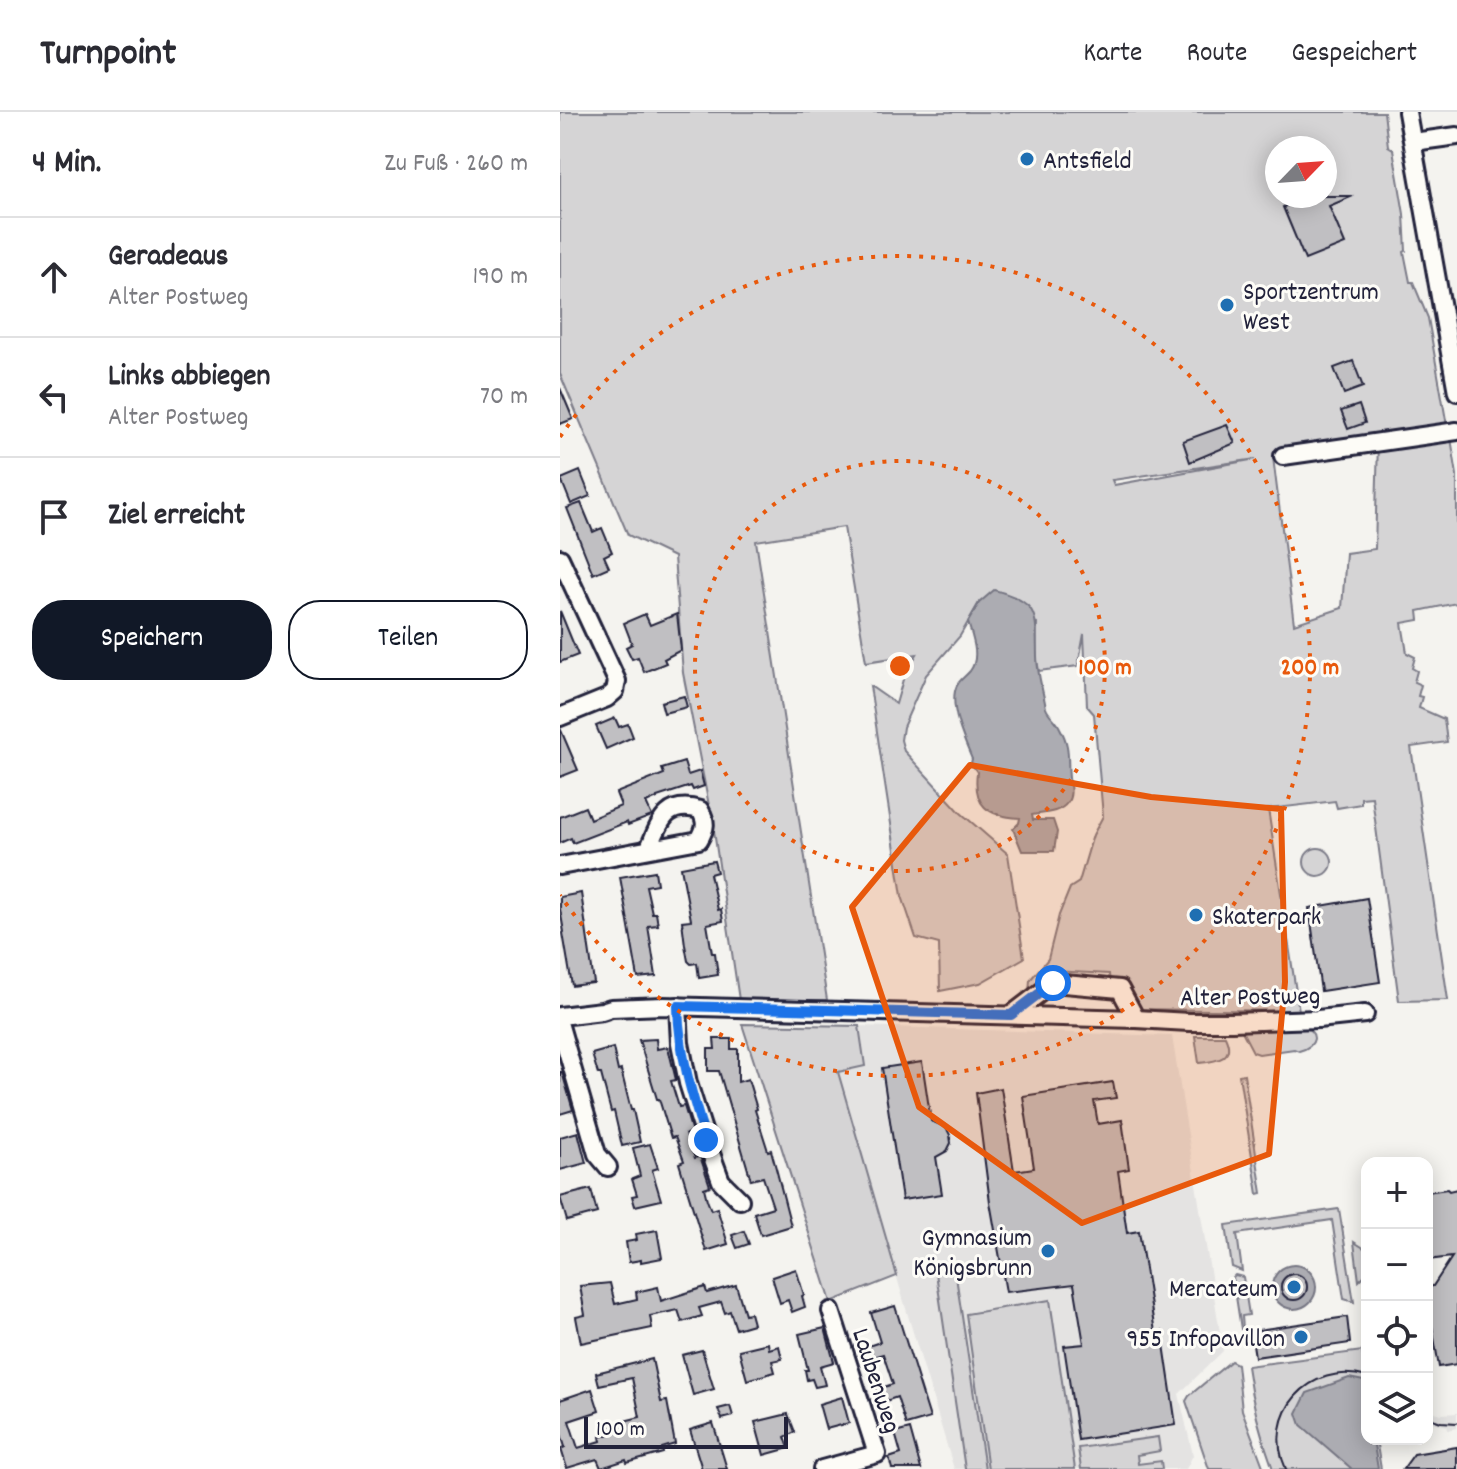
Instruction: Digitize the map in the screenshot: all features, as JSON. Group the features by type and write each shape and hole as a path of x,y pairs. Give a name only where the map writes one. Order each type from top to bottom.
{"street":[{"path":"1407,112 1457,392"},
{"path":"1413,142 1457,136"},
{"path":"1283,456 1457,431"},
{"path":"560,558 617,681 615,691 607,698 560,717"},
{"path":"560,866 649,848"},
{"path":"1011,1015 1053,983 1120,989 1136,1019"},
{"path":"678,1006 685,1069 703,1131 721,1181 740,1200"},
{"name":"Alter Postweg","path":"560,1016 611,1008 678,1006 1232,1022 1365,1014"},
{"path":"560,1026 597,1154 608,1167"},
{"name":"Laubenweg","path":"822,1469 877,1454 831,1311"}],"highlighted area":[{"path":"970,765 1151,797 1281,809 1285,982 1269,1154 1082,1223 919,1107 852,907"}],"shaded area":[{"path":"560,112 1384,112 1388,146 1393,149 1404,214 1404,252 1410,282 1413,282 1428,318 1457,475 1457,603 1418,611 1419,620 1402,623 1407,653 1415,657 1412,668 1417,671 1414,682 1421,685 1419,708 1444,719 1447,742 1411,747 1448,1000 1399,1001 1372,797 1361,798 1361,804 1337,808 1335,801 1268,809 1299,1011 1121,1009 1119,982 1110,986 1109,974 1053,971 1053,983 1029,992 1030,980 1048,959 1059,915 1070,888 1079,882 1093,835 1103,816 1094,714 1087,706 1084,634 1078,666 1039,671 1037,623 979,603 960,636 926,675 903,727 901,740 904,751 961,813 1008,854 1024,958 980,983 940,991 939,944 916,938 902,896 870,686 896,704 904,676 917,654 866,662 844,527 756,541 827,1000 739,1000 714,831 683,673 674,557 628,535 560,374","holes":["1378,442 1375,549 1346,553 1342,608 1294,624 1273,457","1256,459 1114,485 1112,480"]},
{"path":"994,590 1020,600 1032,612 1046,708 1058,725 1067,747 1069,800 1056,811 1032,815 1033,820 1053,820 1057,832 1054,851 1022,851 1013,829 1020,818 991,812 980,801 977,772 971,763 957,716 956,688 975,660 968,622 979,603"},
{"path":"1318,848 1328,852 1332,862 1328,872 1318,876 1308,872 1304,862 1308,852"},
{"path":"742,1024 859,1026 865,1066 838,1072 897,1276 831,1302"},
{"path":"1301,1025 1311,1032 1314,1039 1310,1046 1299,1051 1253,1052 1242,1031 1249,1028"},
{"name":"Gymnasium Königsbrunn","path":"859,1026 1172,1036 1223,1351 1179,1394 1193,1455 1186,1469 954,1469 838,1071 865,1066"},
{"path":"1195,1036 1225,1036 1228,1044 1226,1054 1218,1060 1199,1063"},
{"path":"1244,1074 1262,1193 1258,1194 1239,1075"},
{"path":"1339,1209 1354,1302 1344,1299 1332,1220 1237,1234 1242,1271 1232,1267 1226,1225"},
{"path":"1354,1242 1361,1246 1359,1281"},
{"path":"1294,1265 1309,1272 1316,1287 1309,1302 1294,1309 1279,1302 1272,1287 1279,1272"},
{"path":"955,1270 985,1469 965,1469 936,1273"},
{"path":"1233,1277 1243,1277 1249,1315 1242,1316 1243,1329"},
{"path":"1050,1300 1075,1469 988,1469 966,1314"},
{"path":"1361,1351 1361,1445 1377,1445 1381,1469 1273,1469 1257,1419 1247,1366"},
{"path":"1231,1361 1237,1364 1242,1410 1264,1469 1209,1469 1186,1401"},
{"path":"1349,1378 1361,1380 1361,1445 1374,1445 1378,1469 1352,1469 1301,1425 1297,1413 1307,1393"},
{"path":"1433,1412 1457,1413 1457,1428 1448,1430 1447,1426 1433,1422"},
{"path":"1158,1437 1160,1451 1137,1455 1138,1464 1161,1461 1162,1469 1081,1469 1078,1448"}],"building":[{"path":"1337,196 1353,196 1337,203"},
{"path":"1283,208 1330,208 1345,244 1305,260"},
{"path":"1353,361 1363,387 1344,394 1334,368"},
{"path":"560,388 573,419 560,424"},
{"path":"1359,405 1365,423 1348,429 1341,411"},
{"path":"1227,425 1235,443 1190,462 1183,441"},
{"path":"580,471 590,496 571,504 561,479"},
{"path":"581,503 593,532 602,528 612,552 604,556 609,567 593,574 567,508"},
{"path":"560,611 578,655 560,662"},
{"path":"645,614 650,625 677,614 681,650 664,659 666,663 644,672 638,657 632,659 626,647 632,644 624,623"},
{"path":"684,696 687,707 664,713 661,702"},
{"path":"615,718 619,727 628,724 633,737 606,749 596,726"},
{"path":"560,728 578,770 560,777"},
{"path":"684,762 688,775 700,771 704,786 693,790 691,786 646,803 652,816 628,825 627,822 573,843 571,838 560,843 560,817 585,807 590,819 621,806 616,793 664,774 662,769"},
{"path":"714,861 717,872 710,874 723,921 707,924 718,975 699,978 697,963 688,961 685,945 682,921 691,920 681,867"},
{"path":"655,871 657,884 646,886 658,925 648,926 656,976 638,978 620,877"},
{"path":"581,893 594,983 572,986 560,897"},
{"path":"1367,898 1380,982 1321,991 1309,908"},
{"path":"656,1039 657,1049 668,1047 676,1080 671,1081 679,1107 684,1106 692,1132 686,1134 695,1158 700,1156 710,1186 704,1188 707,1200 711,1210 717,1208 728,1244 706,1251 679,1163 684,1161 675,1137 671,1138 639,1040"},
{"path":"714,1039 731,1039 731,1049 738,1049 738,1082 748,1079 791,1226 761,1235 754,1213 773,1207 763,1177 751,1180 719,1071 708,1071 708,1049 715,1049"},
{"path":"613,1048 640,1142 622,1146 614,1111 611,1112 592,1054"},
{"path":"922,1062 931,1121 946,1127 951,1143 947,1151 936,1157 942,1194 902,1200 882,1068"},
{"path":"560,1072 573,1110 560,1114"},
{"path":"1113,1082 1116,1098 1094,1101 1098,1124 1122,1120 1129,1169 1118,1171 1127,1233 1139,1231 1155,1332 1162,1331 1176,1425 1078,1440 1064,1346 1084,1344 1074,1284 1006,1292 990,1202 976,1093 1001,1088 1014,1171 1034,1168 1023,1096"},
{"path":"578,1132 586,1163 560,1170 560,1137"},
{"path":"650,1144 658,1168 652,1170 661,1200 635,1206 632,1196 637,1195 632,1179 640,1176 633,1148"},
{"path":"591,1189 597,1213 567,1221 560,1197"},
{"path":"1457,1189 1457,1364 1439,1367 1433,1332 1433,1286 1452,1257 1433,1259 1433,1191"},
{"path":"657,1230 662,1258 629,1262 626,1242 637,1240 636,1234"},
{"path":"744,1231 749,1244 737,1248 732,1235"},
{"path":"796,1269 805,1307 792,1312 788,1300 780,1303 772,1277"},
{"name":"Mercateum","path":"1294,1274 1303,1278 1307,1287 1303,1296 1294,1300 1285,1296 1281,1287 1285,1278"},
{"path":"610,1283 615,1304 637,1299 636,1292 658,1287 661,1301 705,1287 707,1293 736,1285 745,1314 750,1313 753,1324 736,1329 730,1311 725,1313 721,1302 699,1308 702,1316 682,1322 678,1310 650,1316 652,1328 581,1343 576,1317 585,1315 580,1286"},
{"path":"895,1306 930,1418 906,1425 897,1397 880,1403 875,1390 893,1384 883,1354 866,1359 862,1348 880,1342 871,1313"},
{"name":"955 Infopavillon","path":"1347,1317 1350,1343 1255,1357 1251,1331"},
{"path":"825,1328 834,1362 820,1366 825,1385 815,1387 812,1379 807,1380 805,1370 808,1370 799,1334"},
{"path":"768,1343 769,1349 779,1346 782,1359 772,1361 775,1372 747,1380 739,1350"},
{"path":"702,1350 714,1389 693,1395 682,1355"},
{"path":"652,1359 661,1402 667,1401 675,1444 662,1448 663,1453 627,1463 626,1460 601,1468 597,1459 567,1468 561,1449 565,1447 560,1431 560,1400 592,1389 599,1411 569,1421 578,1448 601,1441 600,1437 614,1433 612,1424 640,1417 632,1378 599,1385 596,1373"},
{"path":"842,1397 849,1423 826,1429 819,1404"},
{"path":"730,1406 733,1416 722,1419 718,1409"},
{"path":"788,1414 795,1432 785,1437 789,1448 764,1455 755,1422"},
{"path":"713,1423 727,1469 702,1469 690,1430"},
{"path":"910,1429 921,1469 892,1469 889,1458 901,1454 895,1433"},
{"path":"1457,1447 1457,1469 1403,1469 1414,1454"}],"tram line":[{"path":"1286,1469 1280,1449 1280,1429 1286,1411 1296,1396 1310,1384 1327,1376 1361,1376"},
{"path":"1433,1419 1457,1423"}],"place":[{"name":"Antsfield","path":"1027,159"},
{"name":"Sportzentrum West","path":"1227,305"},
{"name":"Skaterpark","path":"1196,915"},
{"name":"Gymnasium Königsbrunn","path":"1048,1251"},
{"name":"Mercateum","path":"1294,1287"},
{"name":"955 Infopavillon","path":"1301,1337"}],"route":[{"path":"706,1140 688,1083 680,1043 678,1006 1011,1015 1053,983"}]}
